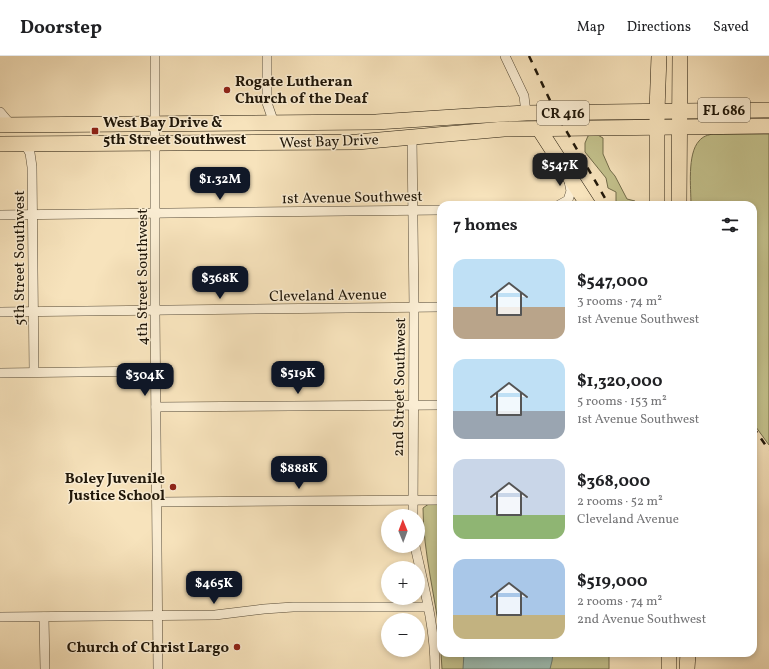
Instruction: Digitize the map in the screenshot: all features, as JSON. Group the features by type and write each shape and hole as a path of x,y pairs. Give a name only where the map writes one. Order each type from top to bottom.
{"main road":[{"path":"657,201 657,111 659,56"},
{"path":"679,201 680,56"},
{"name":"FL 686","path":"657,111 769,110"},
{"name":"West Bay Drive","path":"5,125 376,122 470,116 657,111"},
{"path":"462,132 476,125 515,123 524,118 526,114"},
{"path":"376,122 402,131 412,137 424,126 456,123 470,116"},
{"name":"FL 686","path":"657,127 769,126"},
{"name":"West Bay Drive","path":"0,144 349,142 504,129 657,127"},
{"path":"539,129 585,201"},
{"path":"669,657 669,669"},
{"path":"687,669 688,657"}],"street":[{"name":"4th Street Southwest","path":"154,56 158,669"},
{"path":"267,56 267,103 274,123"},
{"path":"505,56 524,96 526,114"},
{"path":"0,112 5,125"},
{"name":"2nd Street Southwest","path":"412,137 414,308 413,509"},
{"name":"5th Street Southwest","path":"26,144 30,153 32,167 34,372"},
{"path":"566,201 571,191 568,174"},
{"name":"1st Avenue Southwest","path":"0,215 156,212 437,210"},
{"name":"Cleveland Avenue","path":"0,312 437,308"},
{"path":"0,373 156,371"},
{"path":"156,407 437,404"},
{"path":"157,502 437,500"},
{"path":"416,553 434,637 435,669"},
{"path":"0,617 215,615 293,607 428,607"},
{"path":"44,617 45,669"}],"shaded area":[{"path":"594,133 603,138 603,154 610,170 615,176 627,199 635,201 616,201 616,192 608,188 606,178 585,152 585,143 588,136"},
{"path":"713,134 769,134 769,445 757,428 757,201 691,201 691,162 695,147 701,139"},
{"path":"430,503 437,503 437,617 427,559 425,542 425,509 423,509"},
{"path":"441,657 609,657 609,669 442,669"}],"water":[{"path":"464,657 552,657 550,669 463,669"}],"railway":[{"path":"529,56 556,113 607,201"},
{"path":"757,433 769,450"}],"place":[{"name":"Rogate Lutheran Church of the Deaf","path":"227,90"},
{"name":"West Bay Drive & 5th Street Southwest","path":"95,131"},
{"name":"Boley Juvenile Justice School","path":"173,487"},
{"name":"Church of Christ Largo","path":"237,647"}]}
